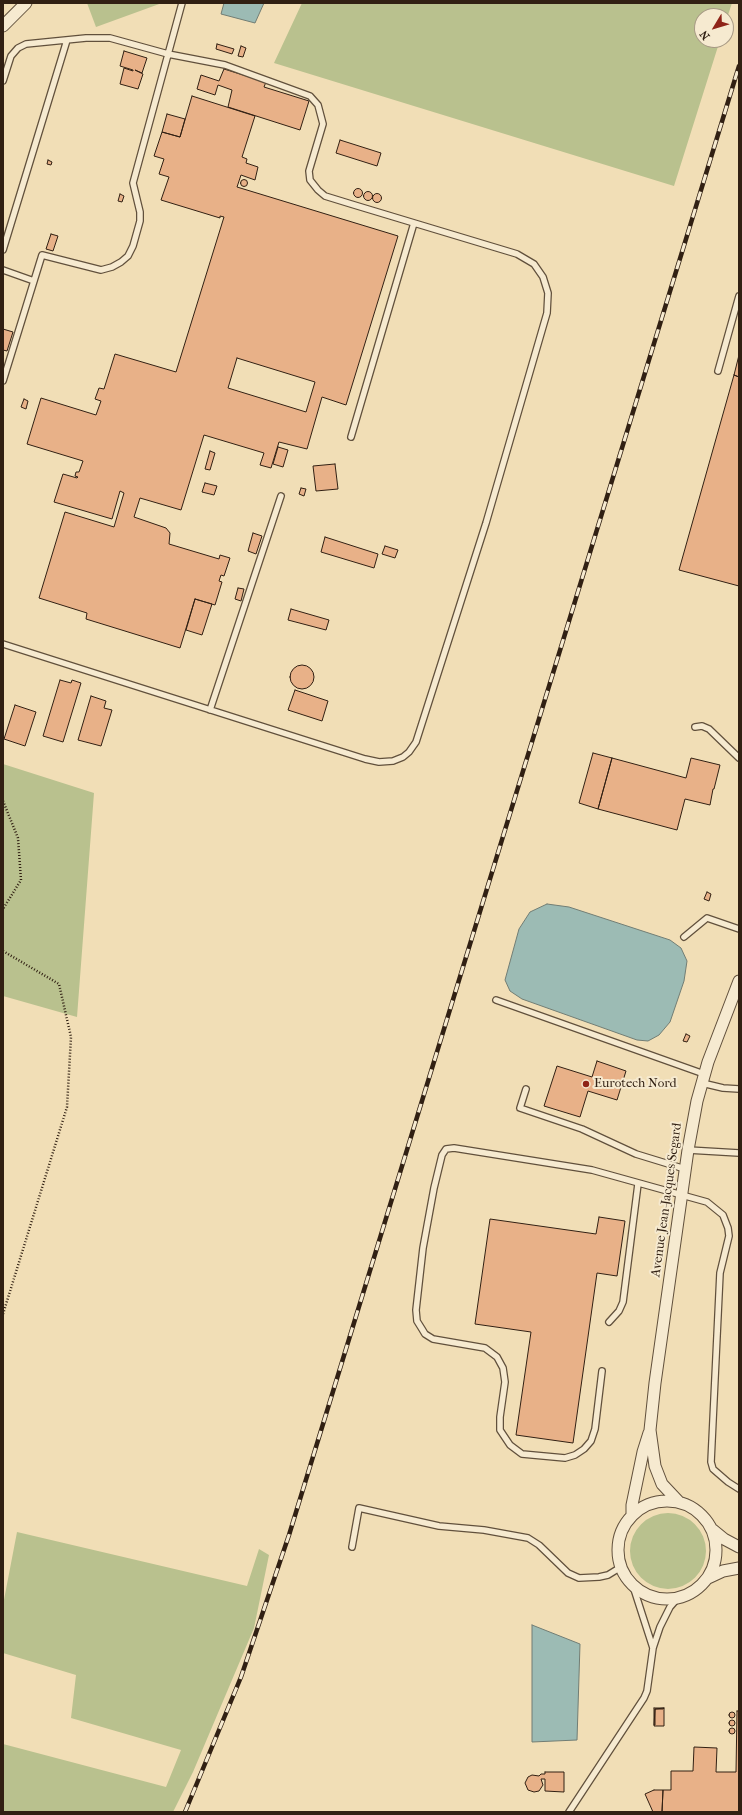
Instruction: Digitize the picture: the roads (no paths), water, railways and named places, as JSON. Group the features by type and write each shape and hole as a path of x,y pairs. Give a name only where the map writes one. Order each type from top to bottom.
{"street":[{"path":"3,26 26,3"},
{"name":"Avenue Jean-Jacques Segard","path":"632,1515 632,1505 642,1452 650,1430 688,1150 703,1079 739,981"},
{"name":"Avenue Jean-Jacques Segard","path":"650,1430 657,1475 667,1491 678,1501"},
{"path":"712,1529 716,1541 717,1554 714,1566 708,1578 695,1591 677,1599 654,1598 643,1593 633,1586 621,1567 618,1550 620,1534 632,1515 642,1507 653,1502 666,1500 678,1501 689,1505 698,1511 712,1529 724,1539 739,1547"},
{"path":"708,1578 723,1571 739,1568"}],"lane":[{"path":"3,381 42,255 100,270 112,267 128,256 134,246 140,221 140,212 133,183 182,3"},
{"path":"3,81 11,56 18,48 26,44 110,38 168,54 225,66 310,96 318,105 323,124 309,171 310,180 325,196 518,254 534,264 543,277 548,293 547,313 495,493 416,742 410,752 403,757 393,761 379,762 3,644"},
{"path":"3,250 67,40"},
{"path":"351,437 414,223"},
{"path":"3,270 34,281"},
{"path":"718,372 739,296"},
{"path":"210,710 281,496"},
{"path":"694,727 702,726 709,729 739,758"},
{"path":"684,937 707,918 739,929"},
{"path":"496,1000 723,1088 739,1089"},
{"path":"526,1089 520,1108 582,1129 636,1154 686,1169"},
{"path":"602,1371 594,1436 588,1445 581,1451 565,1458 522,1454 510,1446 504,1439 499,1425 505,1382 504,1368 497,1357 485,1348 433,1339 425,1334 417,1321 416,1310 430,1207 442,1155 446,1149 451,1147 592,1170 707,1202 723,1216 728,1228 729,1236 720,1273 711,1465 716,1472 739,1488"},
{"path":"688,1150 739,1153"},
{"path":"609,1322 619,1312 623,1302 638,1184"},
{"path":"352,1547 359,1508 439,1526 484,1530 528,1538 539,1545 568,1573 579,1578 608,1575 621,1567"},
{"path":"633,1586 653,1648"},
{"path":"569,1812 640,1708 647,1691 653,1648 664,1617 677,1599"}],"water":[{"path":"224,3 264,3 255,23 221,14"},
{"path":"547,904 569,907 670,940 681,948 687,961 684,981 670,1022 659,1035 648,1041 637,1040 522,999 510,991 505,980 519,929 530,912"},
{"path":"532,1625 580,1644 577,1740 532,1742"}],"railway":[{"path":"185,1812 241,1677 289,1535 739,66"}],"place":[{"name":"Eurotech Nord","path":"586,1084"}]}
